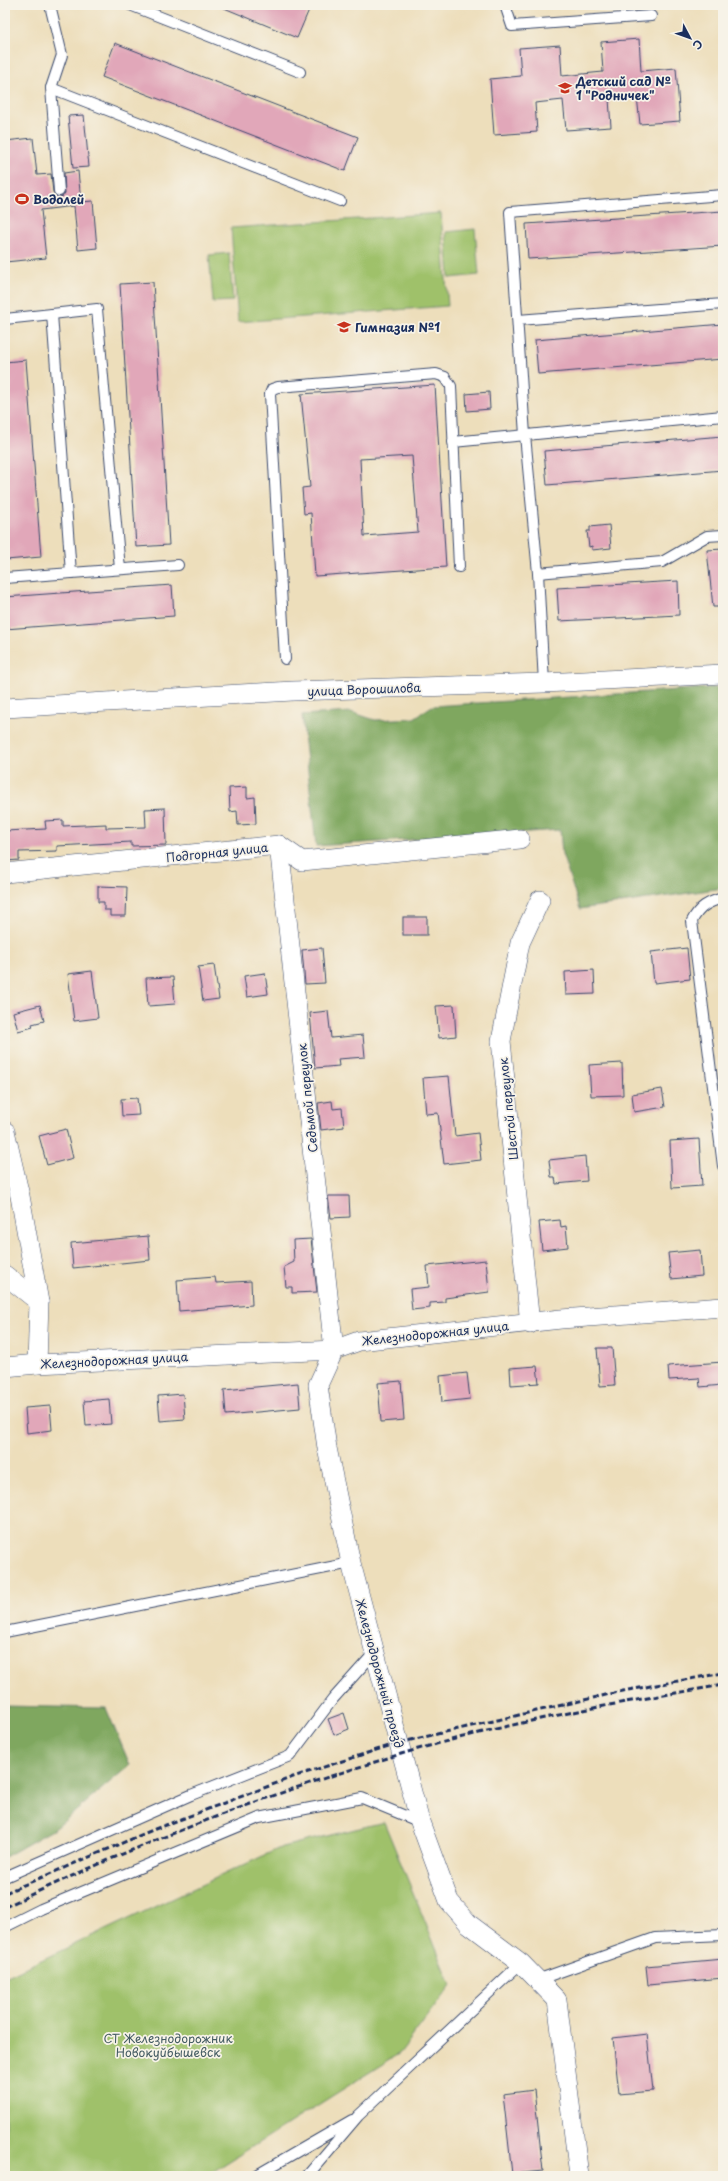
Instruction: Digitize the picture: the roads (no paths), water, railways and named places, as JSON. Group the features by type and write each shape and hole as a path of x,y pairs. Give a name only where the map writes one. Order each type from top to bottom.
{"street":[{"name":"улица Ворошилова","path":"5,708 293,691 544,683 723,674"},
{"name":"Подгорная улица","path":"5,874 279,845 302,861 520,839"},
{"name":"Седьмой переулок","path":"279,845 334,1350"},
{"name":"Шестой переулок","path":"530,1324 501,1041 520,943 540,900"},
{"path":"5,1131 20,1196 39,1302 37,1364"},
{"path":"5,1275 39,1302"},
{"name":"Железнодорожная улица","path":"5,1367 37,1364 334,1350 359,1341 723,1307"},
{"name":"Железнодорожный проезд","path":"334,1350 318,1385 327,1448 351,1562 420,1822 450,1901 469,1924 521,1963 557,2000 579,2176"}],"lane":[{"path":"50,5 62,55 51,88 59,191"},
{"path":"130,5 300,72"},
{"path":"505,5 512,26 651,16"},
{"path":"51,88 340,201"},
{"path":"544,683 538,573 525,435 510,212 723,195"},
{"path":"518,320 723,304"},
{"path":"5,319 97,309 120,569"},
{"path":"52,314 71,573"},
{"path":"285,659 270,394 272,389 278,387 436,374 445,377 451,386 459,567"},
{"path":"453,442 723,416"},
{"path":"538,573 662,562 707,536 723,535"},
{"path":"5,578 178,565"},
{"path":"723,898 709,902 697,911 692,921 723,1166"},
{"path":"5,1632 351,1562"},
{"path":"5,1877 190,1795 290,1756 332,1699 374,1652"},
{"path":"5,1927 41,1909 259,1818 362,1798 420,1822"},
{"path":"537,1980 655,1938 723,1935"},
{"path":"307,2176 358,2116 521,1963"},
{"path":"255,2176 358,2116"}],"railway":[{"path":"5,1893 155,1829 293,1777 398,1743 623,1691 723,1673"},
{"path":"5,1907 101,1863 249,1804 401,1754 521,1723 642,1699 723,1685"}],"place":[{"name":"Детский сад № 1 \"Родничек\"","path":"565,88"},
{"name":"Водолей","path":"22,199"},
{"name":"Гимназия №1","path":"344,327"}],"park label":[{"name":"СТ Железнодорожник Новокуйбышевск","path":"168,2045"}]}
